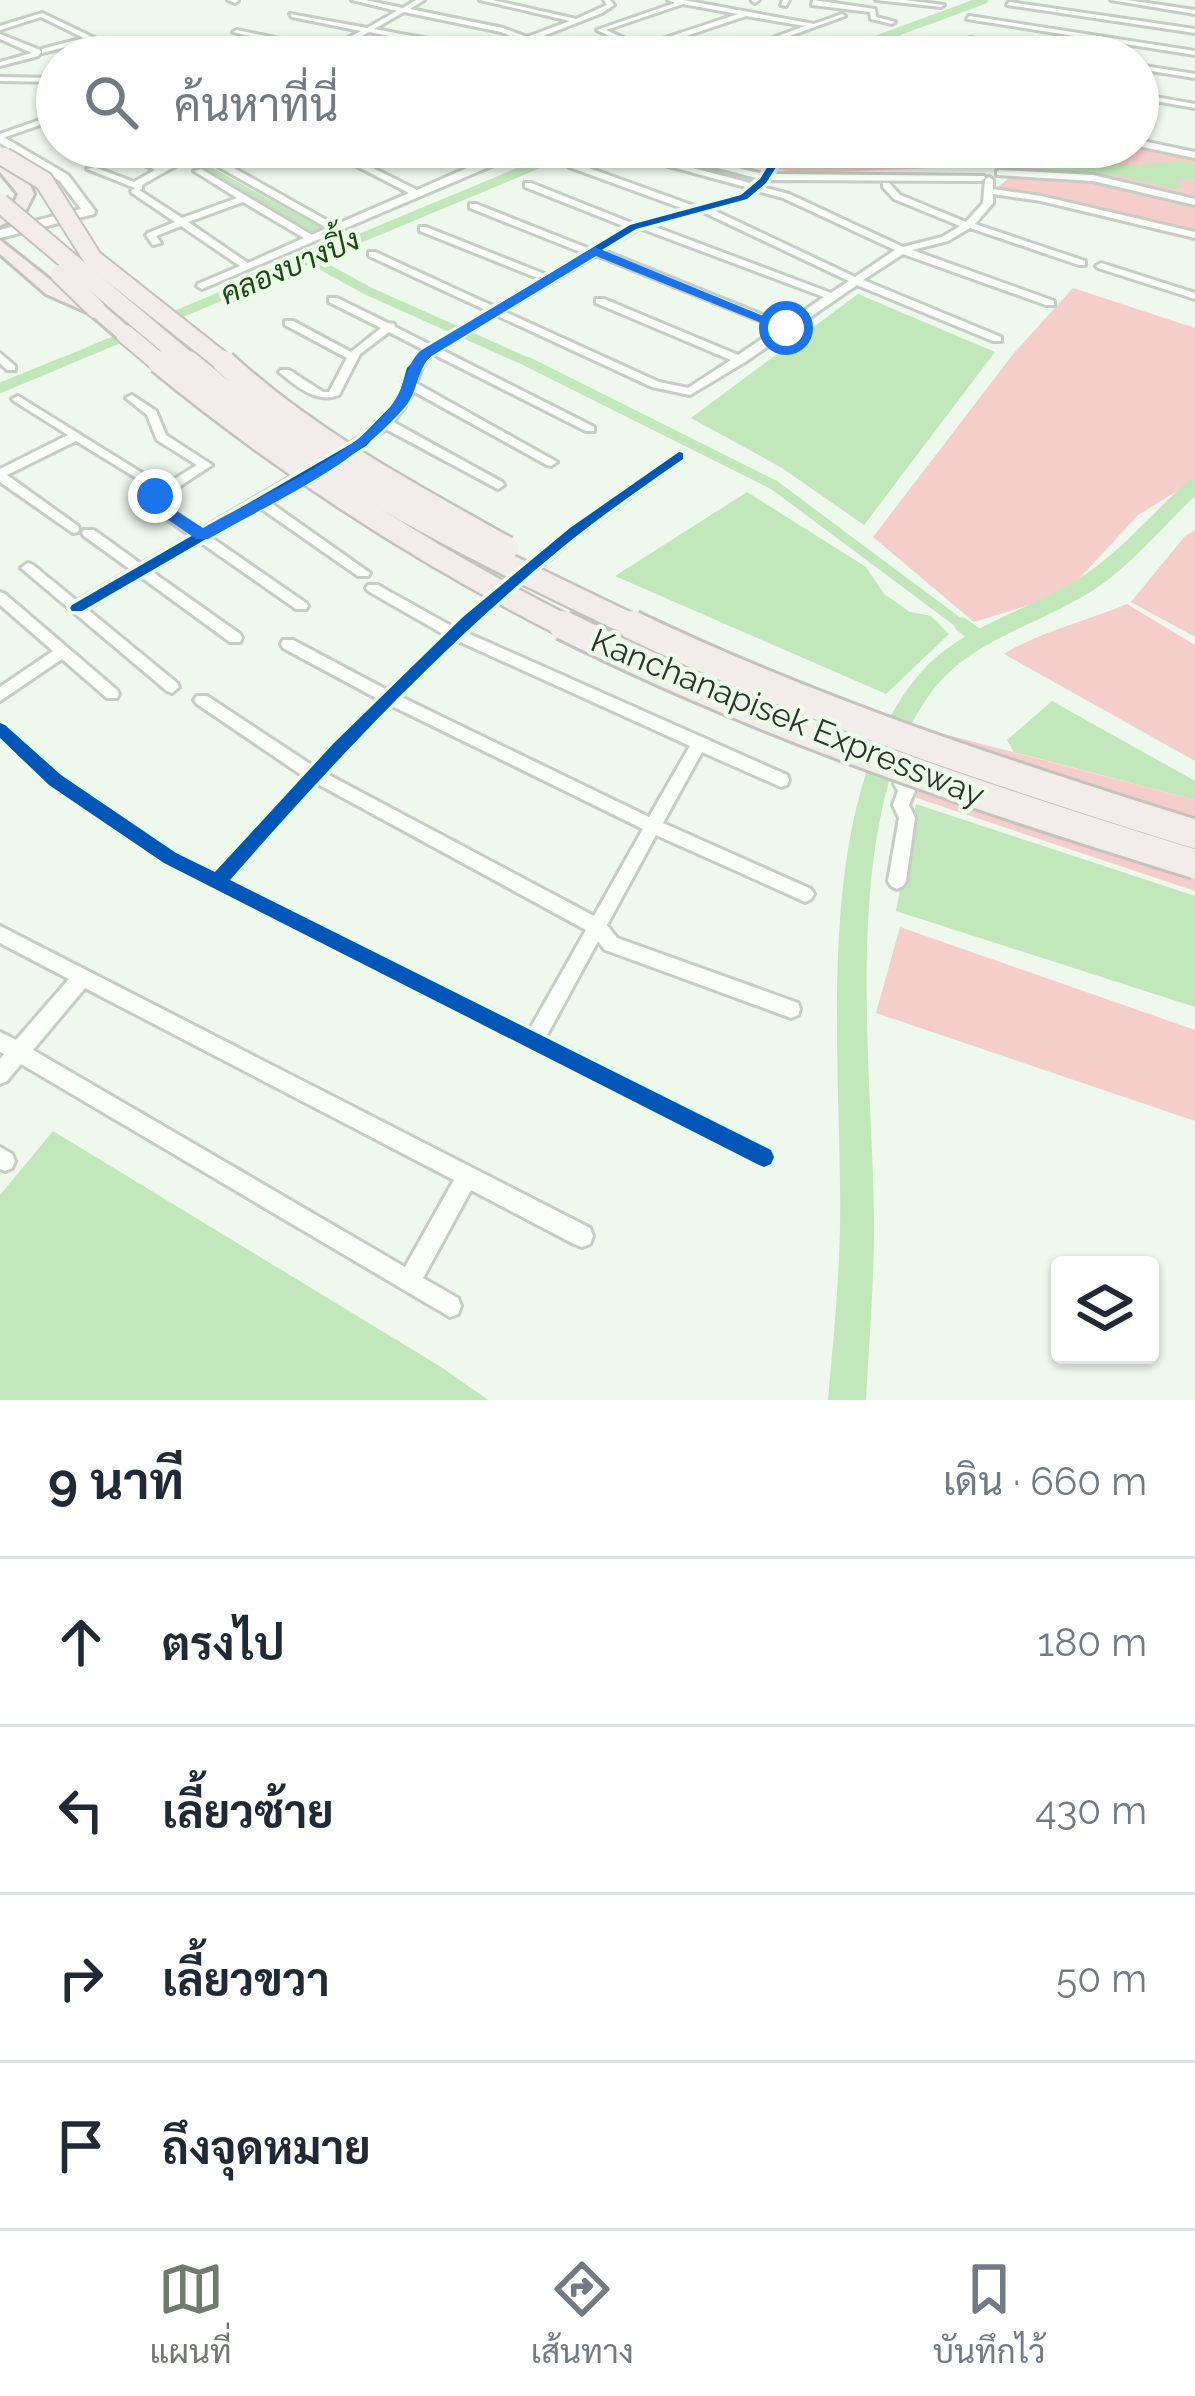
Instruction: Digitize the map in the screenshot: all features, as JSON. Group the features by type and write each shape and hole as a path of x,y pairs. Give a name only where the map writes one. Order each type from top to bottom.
{"highway":[{"path":"0,140 36,165"},
{"path":"0,155 44,181 90,254 266,401 632,628"},
{"path":"0,164 23,184 26,194 19,209 0,226"},
{"path":"40,168 68,191 124,279"},
{"path":"0,175 7,185 0,202"},
{"name":"Kanchanapisek Expressway","path":"0,202 172,350 284,436 427,525 745,679 866,725 1195,834"},
{"name":"Kanchanapisek Expressway","path":"0,226 223,420 423,551 614,650 730,701 908,770 1195,864"},
{"path":"0,245 52,290 96,309"}],"street":[{"path":"355,0 515,36"},
{"path":"357,36 421,0"},
{"path":"483,0 577,20"},
{"path":"535,36 605,8 612,3 607,0"},
{"path":"671,0 814,26"},
{"path":"880,0 920,14"},
{"path":"1051,36 1072,0"},
{"path":"1114,0 1195,8"},
{"path":"1168,0 1195,8"},
{"path":"613,36 600,30 683,2"},
{"path":"814,4 843,12"},
{"path":"785,36 860,4 873,10 895,4 941,5"},
{"path":"1010,4 1195,32"},
{"path":"873,10 873,18 892,22"},
{"path":"679,36 746,14"},
{"path":"0,32 42,15 84,36"},
{"path":"292,15 396,36"},
{"path":"969,18 1086,36"},
{"path":"0,32 36,51"},
{"path":"237,32 256,36"},
{"path":"1159,47 1195,53"},
{"path":"0,64 36,54"},
{"path":"1159,70 1195,76"},
{"path":"0,78 36,79"},
{"path":"1159,99 1195,106"},
{"path":"0,140 36,124"},
{"path":"23,129 34,135"},
{"path":"0,140 36,161"},
{"path":"1159,147 1195,155"},
{"path":"0,226 89,211 64,178 47,168"},
{"path":"158,168 162,170"},
{"path":"133,187 165,168"},
{"path":"227,168 330,228"},
{"path":"366,168 416,193"},
{"path":"202,286 478,168"},
{"path":"581,168 700,210 997,339"},
{"path":"695,168 786,196 902,250 1050,303"},
{"path":"730,168 765,175 984,180 1000,178 1000,173 1093,178 1195,202"},
{"path":"738,168 765,175"},
{"path":"77,608 362,443 403,400 412,368 456,334 637,226 733,202 756,188 770,168"},
{"path":"92,169 109,172 133,187 245,265"},
{"path":"198,171 311,237"},
{"path":"372,254 680,393 698,389 902,250 945,239 968,225 988,203 984,180"},
{"path":"984,180 1103,217 1195,235"},
{"path":"528,185 830,296"},
{"path":"886,185 897,196 968,225 1082,263"},
{"path":"156,243 151,235 242,199"},
{"path":"473,206 786,328"},
{"path":"423,229 549,279"},
{"path":"1101,266 1195,296"},
{"path":"333,300 590,429"},
{"path":"600,301 741,360"},
{"path":"289,323 353,357"},
{"path":"285,372 321,395 333,395 353,357 390,326"},
{"path":"0,356 11,368"},
{"path":"408,382 551,461"},
{"path":"132,398 152,413 161,437 206,465 153,500 301,606"},
{"path":"18,399 157,486"},
{"path":"385,423 498,485"},
{"path":"76,436 0,475 235,638"},
{"path":"216,883 313,774 455,634 565,538 679,456"},
{"path":"259,501 363,573"},
{"path":"28,568 172,687"},
{"path":"373,588 455,634 781,780"},
{"path":"0,597 112,694"},
{"path":"288,644 650,826 806,894"},
{"path":"0,695 63,651"},
{"path":"202,700 313,774 598,927 610,944 791,1010"},
{"path":"0,729 55,780 170,858 764,1157"},
{"path":"534,1040 698,745"},
{"path":"897,881 907,818 901,805 907,790 902,784 908,770"},
{"path":"0,934 582,1236"},
{"path":"0,1074 9,1047 81,980"},
{"path":"9,1047 450,1306"},
{"path":"410,1280 466,1179"}],"shaded area":[{"path":"1159,150 1195,158 1195,199 1082,173 1010,168 1159,168"},
{"path":"1159,163 1195,163 1195,179 1176,182 1183,188 1039,168 1159,168"},
{"path":"759,168 932,168 808,173"},
{"path":"1010,177 1099,182 1195,207 1195,232 996,189"},
{"path":"1073,288 1195,328 1195,480 1138,515 1065,594 974,622 873,537 1014,353"},
{"path":"858,294 995,352 864,525 782,468 691,418"},
{"path":"747,492 866,567 884,594 910,612 931,616 949,634 886,694 615,576"},
{"path":"1195,530 1195,637 1131,602"},
{"path":"1127,604 1195,645 1195,761 1004,654"},
{"path":"1052,701 1195,781 1195,800 1014,752 1007,740"},
{"path":"925,729 1195,800 1195,891 899,792"},
{"path":"916,804 1195,896 1195,1007 896,911"},
{"path":"900,927 1195,1030 1195,1121 876,1013"},
{"path":"53,1131 488,1400 0,1400 0,1195"}],"waterway":[{"name":"คลองบางปิ้ง","path":"886,36 984,0"},
{"path":"203,168 341,244"},
{"name":"คลองบางปิ้ง","path":"310,259 529,168"},
{"name":"คลองบางปิ้ง","path":"56,365 310,259"},
{"path":"310,259 368,291 534,365"},
{"name":"คลองบางปิ้ง","path":"0,388 63,362"},
{"path":"528,362 534,365"},
{"path":"534,365 774,485 966,628"},
{"path":"847,1400 857,1226 854,942 860,865 873,794 894,732 925,683 944,664 983,637 1087,584 1195,485"},
{"path":"962,625 977,636"}],"cycle path":[{"path":"77,608 362,443 403,400 413,368 431,350 633,227 744,197 771,168"},
{"path":"216,883 339,749 468,621 574,531 679,456"},
{"path":"0,729 55,780 170,858 764,1157"}],"route":[{"path":"155,496 157,506 202,536 362,443 403,400 412,368 425,354 595,251 786,328"}]}
